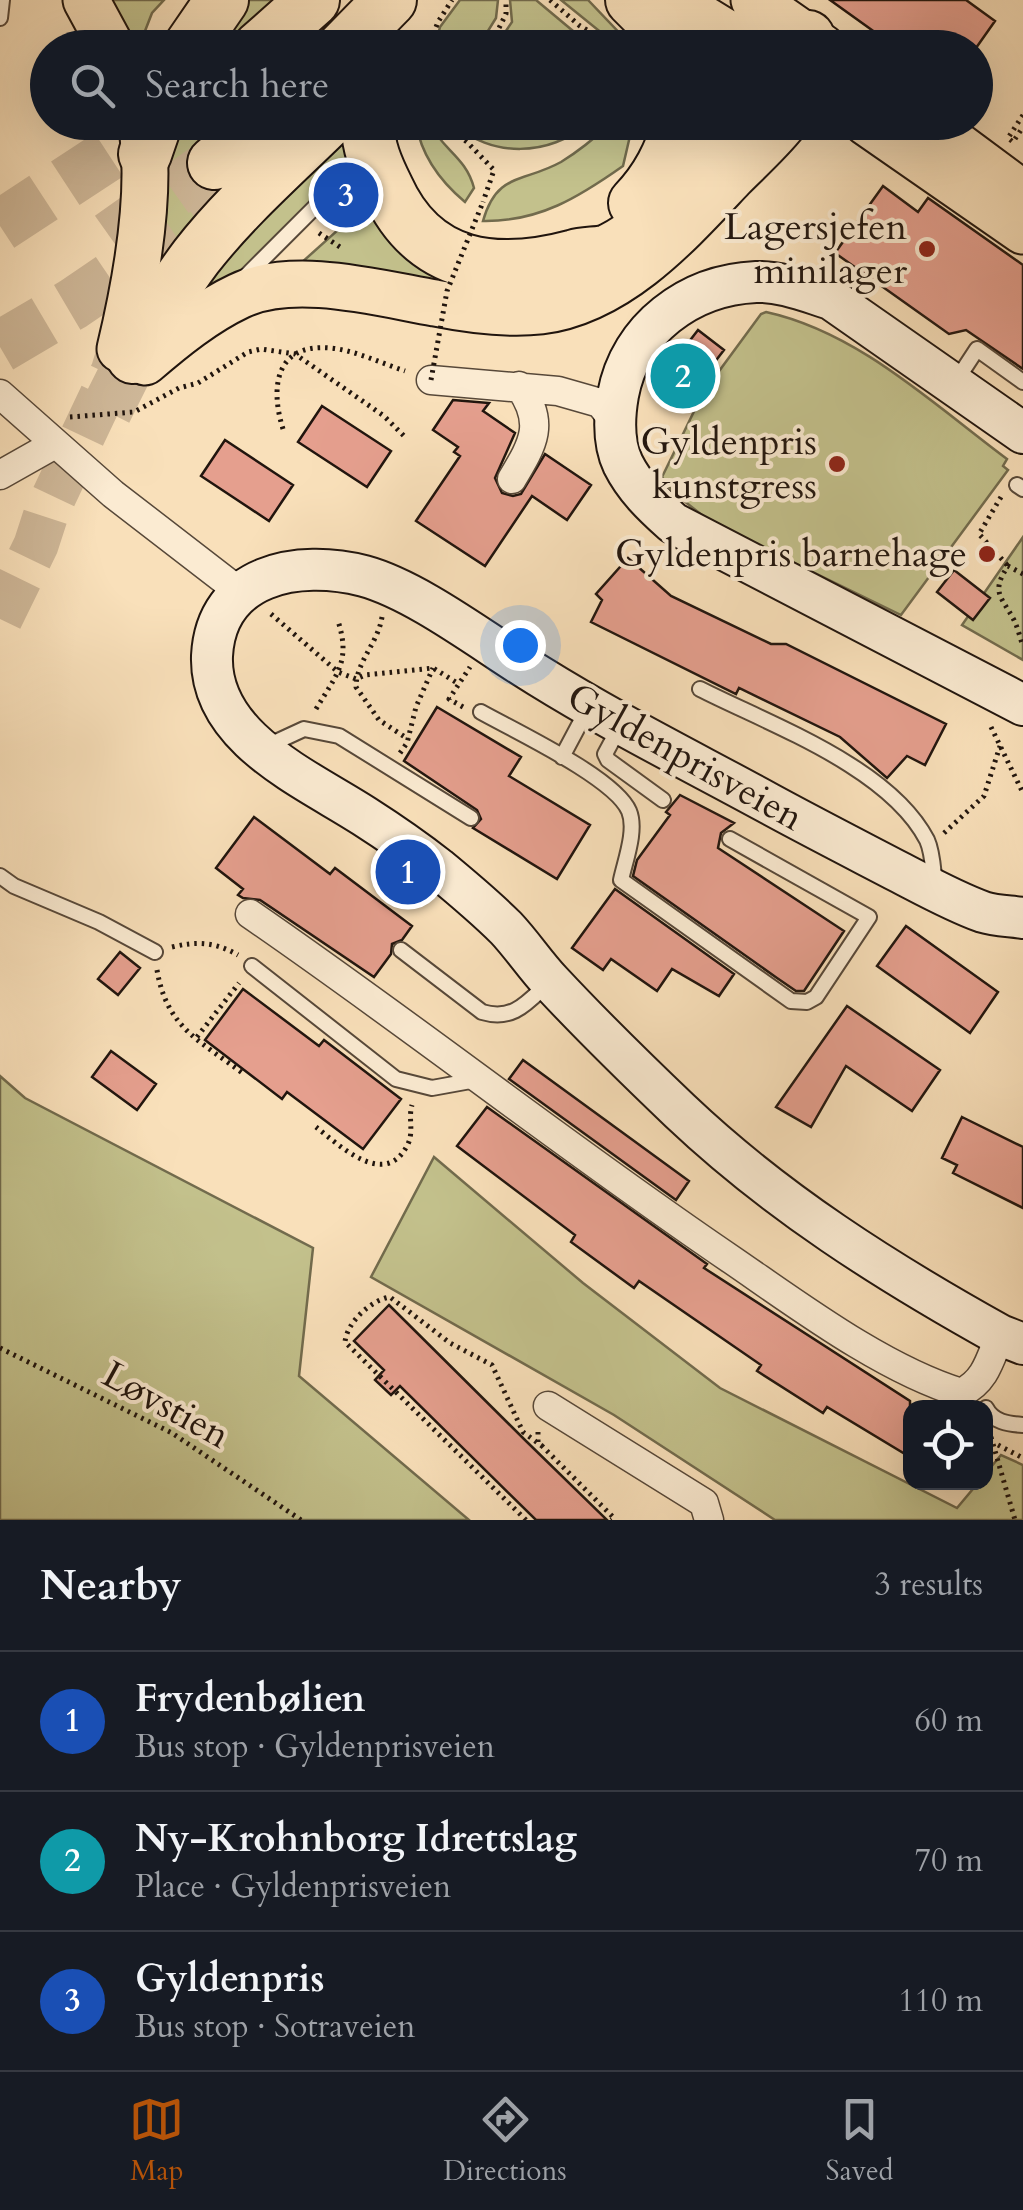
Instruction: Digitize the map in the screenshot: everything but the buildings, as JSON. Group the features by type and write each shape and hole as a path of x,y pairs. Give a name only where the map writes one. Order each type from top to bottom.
{"highway":[{"path":"201,30 222,0"},
{"path":"280,30 314,0"},
{"path":"360,30 390,0"},
{"path":"214,162 240,140"},
{"path":"133,356 196,258 236,210 308,140"},
{"path":"370,140 391,198 412,228 436,249 466,262 518,268 610,251 638,232 722,140"},
{"path":"579,254 596,233 626,213 650,188 673,140"}],"main road":[{"path":"86,0 102,30"},
{"path":"672,0 721,30"},
{"path":"754,0 787,30"},
{"path":"133,356 146,140"},
{"path":"133,356 241,294 270,287 306,283 501,312 544,311 578,300 620,280 672,240 768,140"},
{"path":"892,140 1023,231"},
{"path":"950,140 1023,194"}],"street":[{"path":"1023,433 831,300 796,288 757,282 711,291 672,309 640,339 622,374 614,420 622,461 644,496 672,522 1023,706"},
{"path":"431,380 558,390 600,403 614,420"},
{"path":"512,479 530,448 536,425 531,402 520,386"},
{"path":"0,394 122,502 240,592 226,608 214,636 212,663 219,694 234,720 259,747 437,868 506,928 550,981 680,1111 767,1187 860,1254 1012,1339 982,1400 931,1384 822,1320 651,1205 250,914"},
{"path":"0,474 54,444"},
{"name":"Gyldenprisveien","path":"240,592 260,581 311,568 372,578 432,608 606,714 936,891 987,914 1023,918"},
{"path":"548,1406 704,1503 709,1520"}],"lane":[{"path":"0,18 2,0"},
{"path":"196,322 365,140"},
{"path":"953,386 978,349 1023,382"},
{"path":"700,689 860,770 909,814 928,843 936,891"},
{"path":"481,712 610,788 630,813 621,880 791,1000 807,1002 816,997 869,917 730,839"},
{"path":"562,758 606,714"},
{"path":"606,714 604,754 663,800"},
{"path":"259,747 278,743 304,729 339,736 471,818"},
{"path":"0,876 155,952"},
{"path":"401,950 482,1012 498,1017 523,1007 550,981"},
{"path":"252,966 396,1078 432,1088 476,1080"},
{"path":"993,1418 1023,1425"}],"path":[{"path":"427,30 438,22 452,0"},
{"path":"498,30 506,14 506,0"},
{"path":"550,0 580,26 597,30"},
{"path":"1023,115 1008,138 1013,142 1023,127"},
{"path":"1018,146 1023,138"},
{"path":"283,428 276,385 278,374 295,354 327,347 343,350 431,380 447,291 494,170 464,140"},
{"path":"314,230 351,254"},
{"path":"466,232 480,236"},
{"path":"295,354 384,416 406,438"},
{"path":"1015,489 979,534 1008,566 1023,574"},
{"path":"1008,566 999,580 1000,604 1013,618 1023,646"},
{"path":"240,592 338,672 356,679 433,668 458,684"},
{"path":"384,606 378,638 356,679 358,694 378,720 408,741 416,707 433,668"},
{"path":"318,705 345,656 338,620"},
{"path":"476,658 449,699 478,716 481,712"},
{"path":"984,686 981,706 1023,793"},
{"path":"928,843 939,838 984,796 1000,746"},
{"path":"245,1075 176,1021 168,1008 155,952 198,942 213,944 252,966"},
{"path":"197,1038 233,990"},
{"path":"316,1127 362,1162 394,1160 410,1142 410,1109 425,1086"},
{"path":"526,1520 345,1342 346,1332 365,1310 390,1297 450,1343 492,1365 523,1432 542,1446"},
{"name":"Løvstien","path":"0,1348 172,1433 301,1520"},
{"path":"548,1406 538,1426 538,1442 614,1518 611,1520"},
{"path":"1015,1520 991,1442 1023,1458"}],"shaded area":[{"path":"95,0 164,0 152,13 145,30 112,30"},
{"path":"230,0 279,0 245,30 210,30"},
{"path":"460,0 498,0 496,18 489,30 439,30"},
{"path":"510,0 536,0 572,30 507,30 512,22"},
{"path":"561,0 588,0 617,30 598,30"},
{"path":"166,140 234,140 238,170 150,317"},
{"path":"329,140 348,140 351,157 343,171 232,282 186,315 214,258"},
{"path":"420,140 441,140 460,161 474,188 465,202 433,167"},
{"path":"479,140 560,140 520,149"},
{"path":"592,140 629,140 623,166 590,188 540,212 483,221 489,205 504,186 561,162"},
{"path":"369,202 415,263 435,277 431,296 290,273"},
{"name":"Gyldenpris kunstgress","path":"766,312 800,322 863,353 1007,459 1003,466 1008,470 901,615 712,523 674,493 662,477 703,393"},
{"path":"1023,537 1023,660 962,625"},
{"path":"0,1076 25,1098 313,1248 299,1376 469,1520 0,1520"},
{"path":"434,1157 583,1283 720,1388 903,1481 903,1490 921,1490 957,1508 972,1490 993,1490 993,1465 1001,1455 1023,1465 1023,1520 775,1520 614,1415 371,1277"}],"tunnel":[{"path":"0,226 131,140"},
{"path":"110,237 214,163"},
{"path":"0,347 73,304 241,190"},
{"path":"0,619 120,349"},
{"path":"106,411 133,357"}],"place":[{"name":"Gyldenpris","path":"346,195"},
{"name":"Lagersjefen minilager","path":"927,249"},
{"name":"Ny-Krohnborg Idrettslag","path":"683,376"},
{"name":"Gyldenpris kunstgress","path":"837,464"},
{"name":"Gyldenpris barnehage","path":"987,554"},
{"name":"Frydenbølien","path":"408,872"}]}
